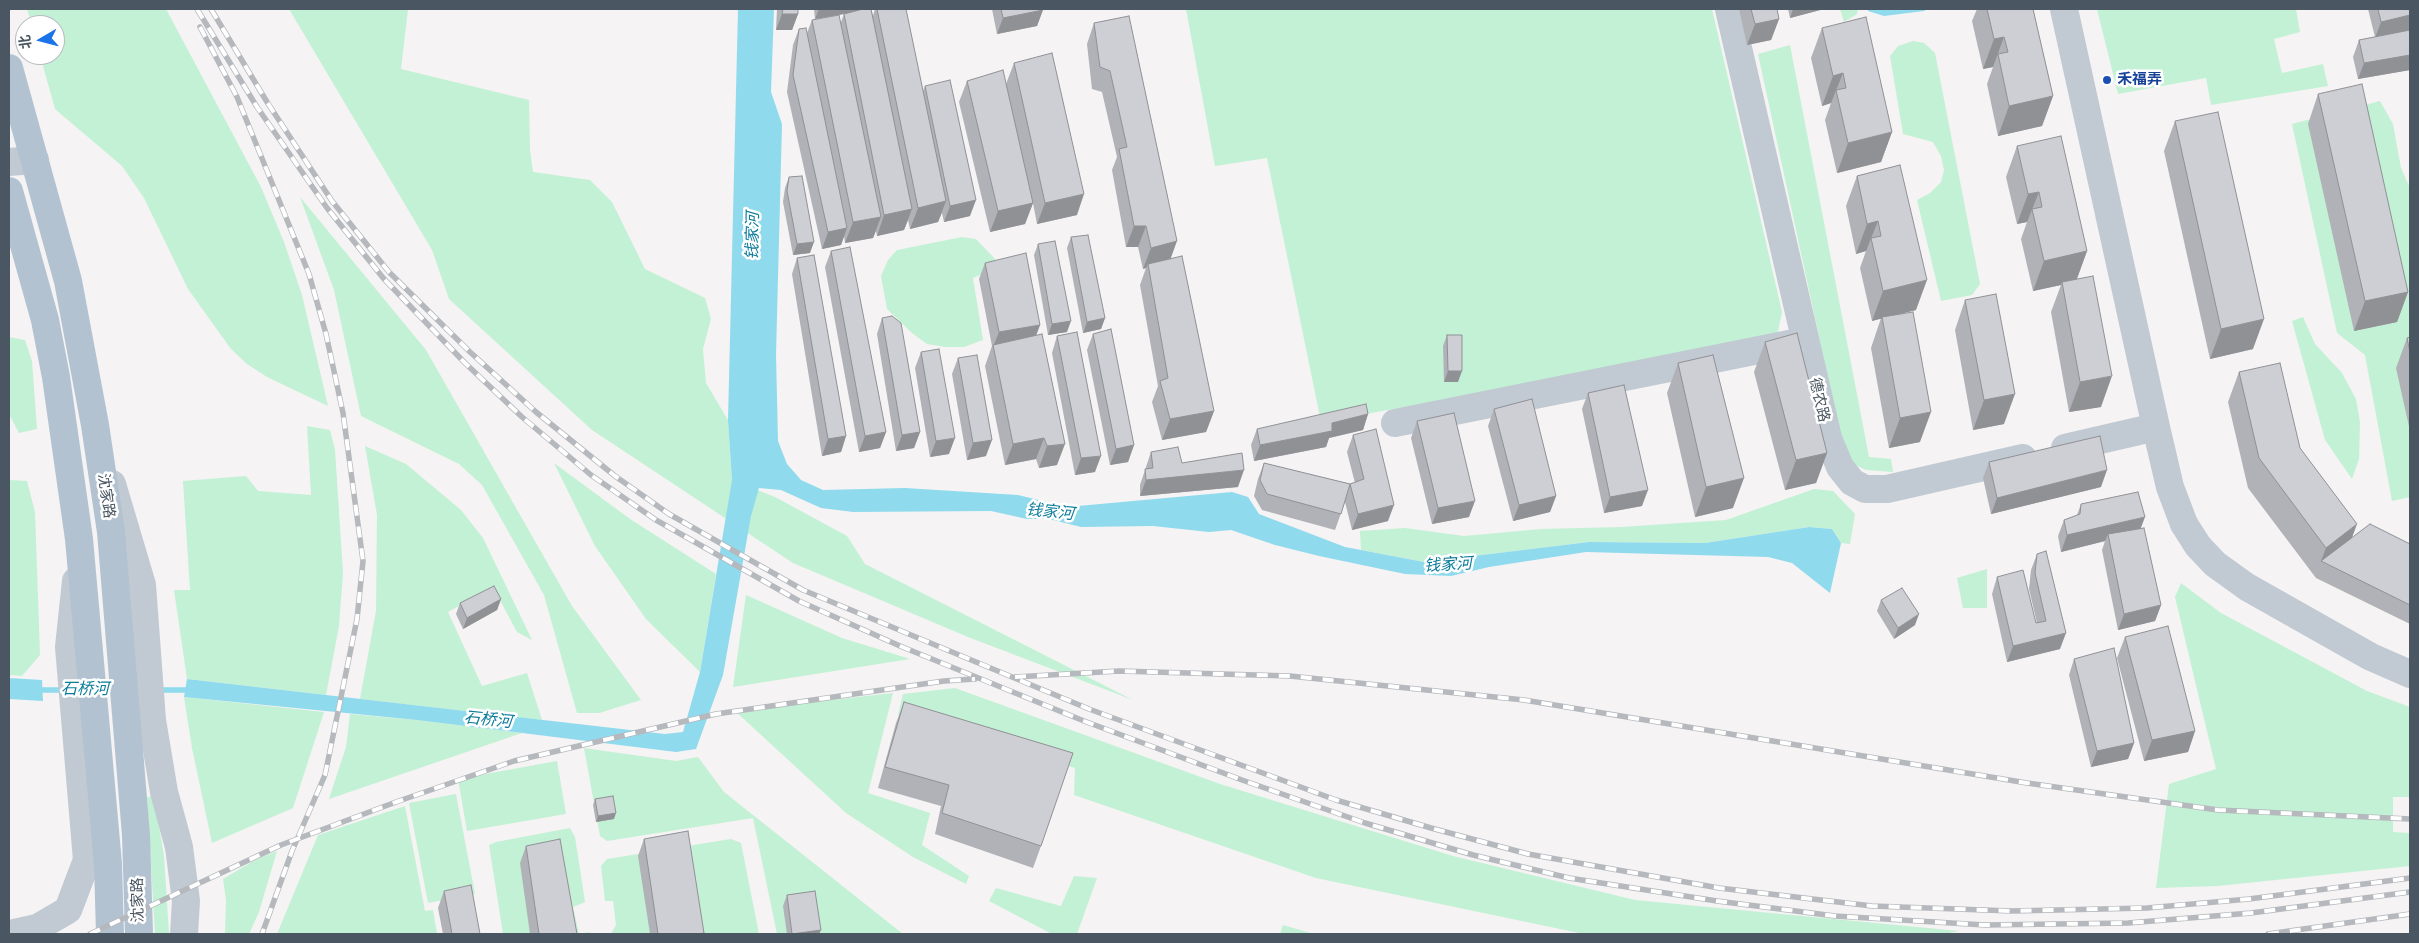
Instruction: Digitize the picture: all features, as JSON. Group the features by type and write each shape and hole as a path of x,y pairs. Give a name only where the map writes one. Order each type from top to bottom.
{"main road":[{"name":"沈家路","path":"9,68 22,161 68,280 95,425 137,690 136,835 138,934"},
{"name":"沈家路","path":"9,191 45,320 56,377 79,540 83,690 108,864 110,934"}],"street":[{"name":"德农路","path":"1729,9 1828,438 1840,467 1852,482 1865,489 1887,489 2156,427"},
{"path":"2064,9 2156,427 2170,487 2184,524 2198,546 2215,564 2247,587 2362,652 2410,674"},
{"path":"1395,423 1805,341"},
{"path":"12,934 37,928 68,910 87,860 83,690"},
{"path":"137,690 179,847 186,901 184,934"}],"green space":[{"path":"27,9 166,9 261,187 284,242 302,295 328,406 267,377 247,364 231,349 188,289 144,198 122,166 55,109 43,65 65,65 65,15 29,15"},
{"path":"289,9 408,9 401,69 529,100 530,150 533,172 590,180 612,202 645,269 705,298 711,319 703,349 706,383 728,420 732,480 775,497 847,536 865,564 1133,700 968,637 793,563 592,430 449,299 432,250"},
{"path":"1186,9 1712,9 1782,312 1777,337 1762,343 1321,422 1267,158 1215,166"},
{"path":"1840,9 1858,9 1857,14 1844,22"},
{"path":"2097,9 2296,9 2300,32 2274,39 2282,73 2323,64 2328,86 2211,105 2206,78 2118,94"},
{"path":"1913,41 1924,43 1935,53 1980,284 1972,295 1941,301 1917,200 1930,193 1941,182 1944,170 1941,156 1933,142 1903,134 1890,56 1898,46"},
{"path":"1790,45 1869,457 1891,459 1893,472 1866,470 1853,464 1842,443 1758,54"},
{"path":"2380,101 2393,124 2401,168 2410,188 2410,497 2392,501 2365,355 2337,333 2292,124"},
{"path":"300,197 426,350 572,606 641,700 599,713 577,713 544,595 482,485 459,464 361,416 334,290"},
{"path":"962,237 976,239 996,260 989,271 973,278 983,340 964,347 927,344 912,333 887,309 881,276 888,260 897,250"},
{"path":"2303,317 2315,344 2342,373 2356,399 2360,422 2359,459 2352,479 2325,440 2292,321"},
{"path":"9,337 25,340 32,361 37,429 19,433 9,414"},
{"path":"307,426 330,430 335,450 343,573 339,626 326,695 187,679 174,590 190,590 183,481 246,476 258,491 311,495"},
{"path":"365,446 406,464 461,510 483,538 532,640 517,632 493,587 448,612 482,686 527,673 542,720 360,699 376,611 377,515"},
{"path":"554,463 630,519 716,574 700,672 646,619 595,546"},
{"path":"9,480 27,481 35,512 40,655 22,676 9,675"},
{"path":"1814,489 1833,491 1855,514 1850,544 1841,543 1832,529 1809,527 1705,543 1589,542 1424,562 1361,550 1360,531 1405,528 1464,536 1541,529 1621,527 1726,520"},
{"path":"1987,569 1987,608 1963,608 1957,578"},
{"path":"2181,583 2221,613 2367,691 2410,707 2410,797 2393,797 2393,832 2410,833 2410,866 2218,886 2156,888 2169,784 2216,769 2175,597"},
{"path":"746,595 842,638 910,659 733,687"},
{"path":"955,688 1220,784 1453,856 1635,900 1959,931 1944,934 1584,934 1316,878 1074,795 1075,768 898,715 903,694"},
{"path":"893,693 868,793 930,813 922,845 969,876 966,884 913,857 846,813 735,711"},
{"path":"184,697 324,712 293,808 212,843 192,748"},
{"path":"350,714 522,733 329,799 346,747"},
{"path":"584,748 676,761 698,757 724,792 903,934 777,934 753,818 607,841 600,836"},
{"path":"557,761 566,814 467,831 458,779"},
{"path":"456,794 475,894 428,903 409,803"},
{"path":"154,796 164,856 169,934 155,934 147,797"},
{"path":"405,806 425,911 433,910 437,934 277,934 318,835"},
{"path":"570,828 575,837 585,902 573,907 579,934 503,934 489,845"},
{"path":"731,839 741,843 759,934 611,934 616,925 613,901 605,901 601,866 607,859"},
{"path":"277,851 259,912 249,934 225,934 226,900 223,879 255,860"},
{"path":"1074,876 1097,878 1077,934 1052,934 989,901 996,888 1061,906"},
{"path":"1283,925 1314,934 1280,934"}],"water":[{"name":"钱家河","path":"738,9 774,9 771,92 782,124 776,355 778,441 787,464 801,480 823,490 905,488 1018,495 1067,507 1232,492 1248,497 1259,514 1345,547 1424,562 1589,542 1705,543 1809,527 1832,529 1841,543 1830,593 1792,563 1768,557 1586,552 1489,567 1451,576 1405,574 1275,545 1231,530 1209,532 1153,526 1081,527 1049,519 1027,519 991,511 853,512 821,508 781,490 759,488 751,516 723,675 696,749 676,752 417,720 184,697 187,679 665,734 683,732 700,672 732,480 728,420"},
{"path":"1868,9 1927,9 1884,16 1868,11"},
{"path":"9,678 42,680 43,701 9,699"}],"building":[{"path":"783,9 798,9 798,14 782,14"},
{"path":"871,9 912,209 884,215 844,14"},
{"path":"877,9 906,9 946,201 918,208"},
{"path":"1001,9 1043,9 1043,10 1003,18"},
{"path":"1751,9 1777,9 1779,19 1755,24"},
{"path":"1987,9 2033,9 2053,96 2009,106 1998,54 2008,52 2004,37 1994,39"},
{"path":"2378,9 2410,9 2410,15 2381,22"},
{"path":"839,15 881,217 853,222 812,20"},
{"path":"1129,16 1177,241 1151,248 1146,226 1134,226 1119,149 1127,147 1110,71 1100,67 1094,23"},
{"path":"1866,17 1892,132 1848,143 1836,90 1846,88 1843,73 1833,76 1822,28"},
{"path":"806,28 847,228 828,232 793,75 799,29"},
{"path":"2410,30 2410,55 2364,63 2359,40"},
{"path":"1052,53 1084,194 1045,203 1014,63"},
{"path":"1003,70 1033,203 998,211 967,81"},
{"path":"950,80 976,200 950,206 925,86"},
{"path":"2362,84 2408,292 2365,301 2318,94"},
{"path":"2218,112 2264,319 2221,329 2175,121"},
{"path":"2061,136 2087,251 2044,261 2032,209 2042,207 2039,192 2028,194 2017,146"},
{"path":"1900,165 1927,280 1883,291 1871,238 1881,236 1878,221 1867,224 1857,176"},
{"path":"802,176 814,242 797,244 787,191 789,177"},
{"path":"1088,235 1105,318 1087,322 1071,237"},
{"path":"1055,241 1071,321 1052,324 1038,244"},
{"path":"850,247 886,432 865,436 831,251"},
{"path":"1026,253 1040,325 999,332 985,263"},
{"path":"814,255 846,436 828,439 797,258"},
{"path":"1182,256 1214,411 1170,419 1160,381 1168,378 1148,264"},
{"path":"2093,276 2112,376 2080,382 2062,282"},
{"path":"1996,294 2015,394 1984,400 1965,300"},
{"path":"1913,312 1931,412 1900,418 1882,317"},
{"path":"892,316 901,323 920,432 902,435 882,318"},
{"path":"1111,329 1134,445 1116,449 1093,334"},
{"path":"1077,332 1101,456 1081,458 1057,336"},
{"path":"1797,333 1827,453 1796,460 1765,342"},
{"path":"1042,334 1065,444 1047,446 1044,438 1013,444 993,345"},
{"path":"1447,335 1462,335 1462,371 1448,371"},
{"path":"2410,337 2410,352 2407,338"},
{"path":"939,349 955,438 936,441 921,352"},
{"path":"977,355 992,440 973,443 958,358"},
{"path":"1713,355 1744,478 1706,487 1678,363"},
{"path":"2280,363 2300,448 2357,524 2326,548 2259,458 2239,372"},
{"path":"1624,385 1648,490 1610,497 1588,393"},
{"path":"1532,399 1556,496 1519,505 1494,409"},
{"path":"1366,404 1368,414 1332,423 1332,431 1260,445 1257,429"},
{"path":"1454,413 1475,501 1438,508 1417,421"},
{"path":"1376,429 1394,505 1358,514 1350,484 1364,479 1353,435"},
{"path":"2100,436 2107,470 1997,498 1989,462"},
{"path":"1178,447 1182,463 1242,453 1244,470 1146,480 1145,469 1153,468 1151,452"},
{"path":"1264,463 1350,484 1341,514 1267,494 1260,480"},
{"path":"2138,492 2145,517 2067,535 2064,520 2080,514 2081,504"},
{"path":"2370,524 2410,544 2410,605 2321,561"},
{"path":"2144,528 2161,605 2124,614 2108,534"},
{"path":"2046,551 2066,633 2013,646 1997,577 2023,570 2036,623 2046,621 2035,573 2037,554"},
{"path":"494,586 501,599 467,618 460,603"},
{"path":"1902,588 1919,614 1898,628 1881,600"},
{"path":"2168,626 2195,731 2152,740 2125,637"},
{"path":"2114,648 2134,743 2097,751 2074,659"},
{"path":"904,702 1073,753 1041,846 942,813 949,785 885,767"},
{"path":"613,796 616,813 598,816 595,799"},
{"path":"688,831 704,933 658,934 644,839"},
{"path":"560,839 577,934 539,934 526,846"},
{"path":"471,885 480,934 452,934 444,891"},
{"path":"815,891 821,930 792,934 787,895"}],"waterway":[{"name":"石桥河","path":"36,690 67,690"},
{"name":"石桥河","path":"156,690 192,690"}],"railway":[{"path":"197,9 257,107 327,208 384,279 465,363 522,417 591,475 656,520 799,601 900,646 1084,721 1242,780 1365,823 1473,855 1569,878 1717,901 1835,916 1985,925 2128,923 2251,913 2410,892"},
{"path":"211,9 267,102 332,201 389,272 470,352 536,412 615,476 669,514 803,590 1089,709 1336,800 1431,828 1528,854 1719,888 1872,906 2012,911 2147,908 2249,899 2410,878"},
{"path":"200,27 237,97 309,274 326,334 343,413 363,561 357,619 325,775 292,851 262,934"},
{"path":"1015,677 1119,671 1290,676 1524,700 2027,783 2218,810 2410,819"},
{"path":"90,934 281,845 514,761 716,714 944,681 975,679"},
{"path":"2268,934 2410,914"}],"place":[{"name":"禾福弄","path":"2107,80"}]}
